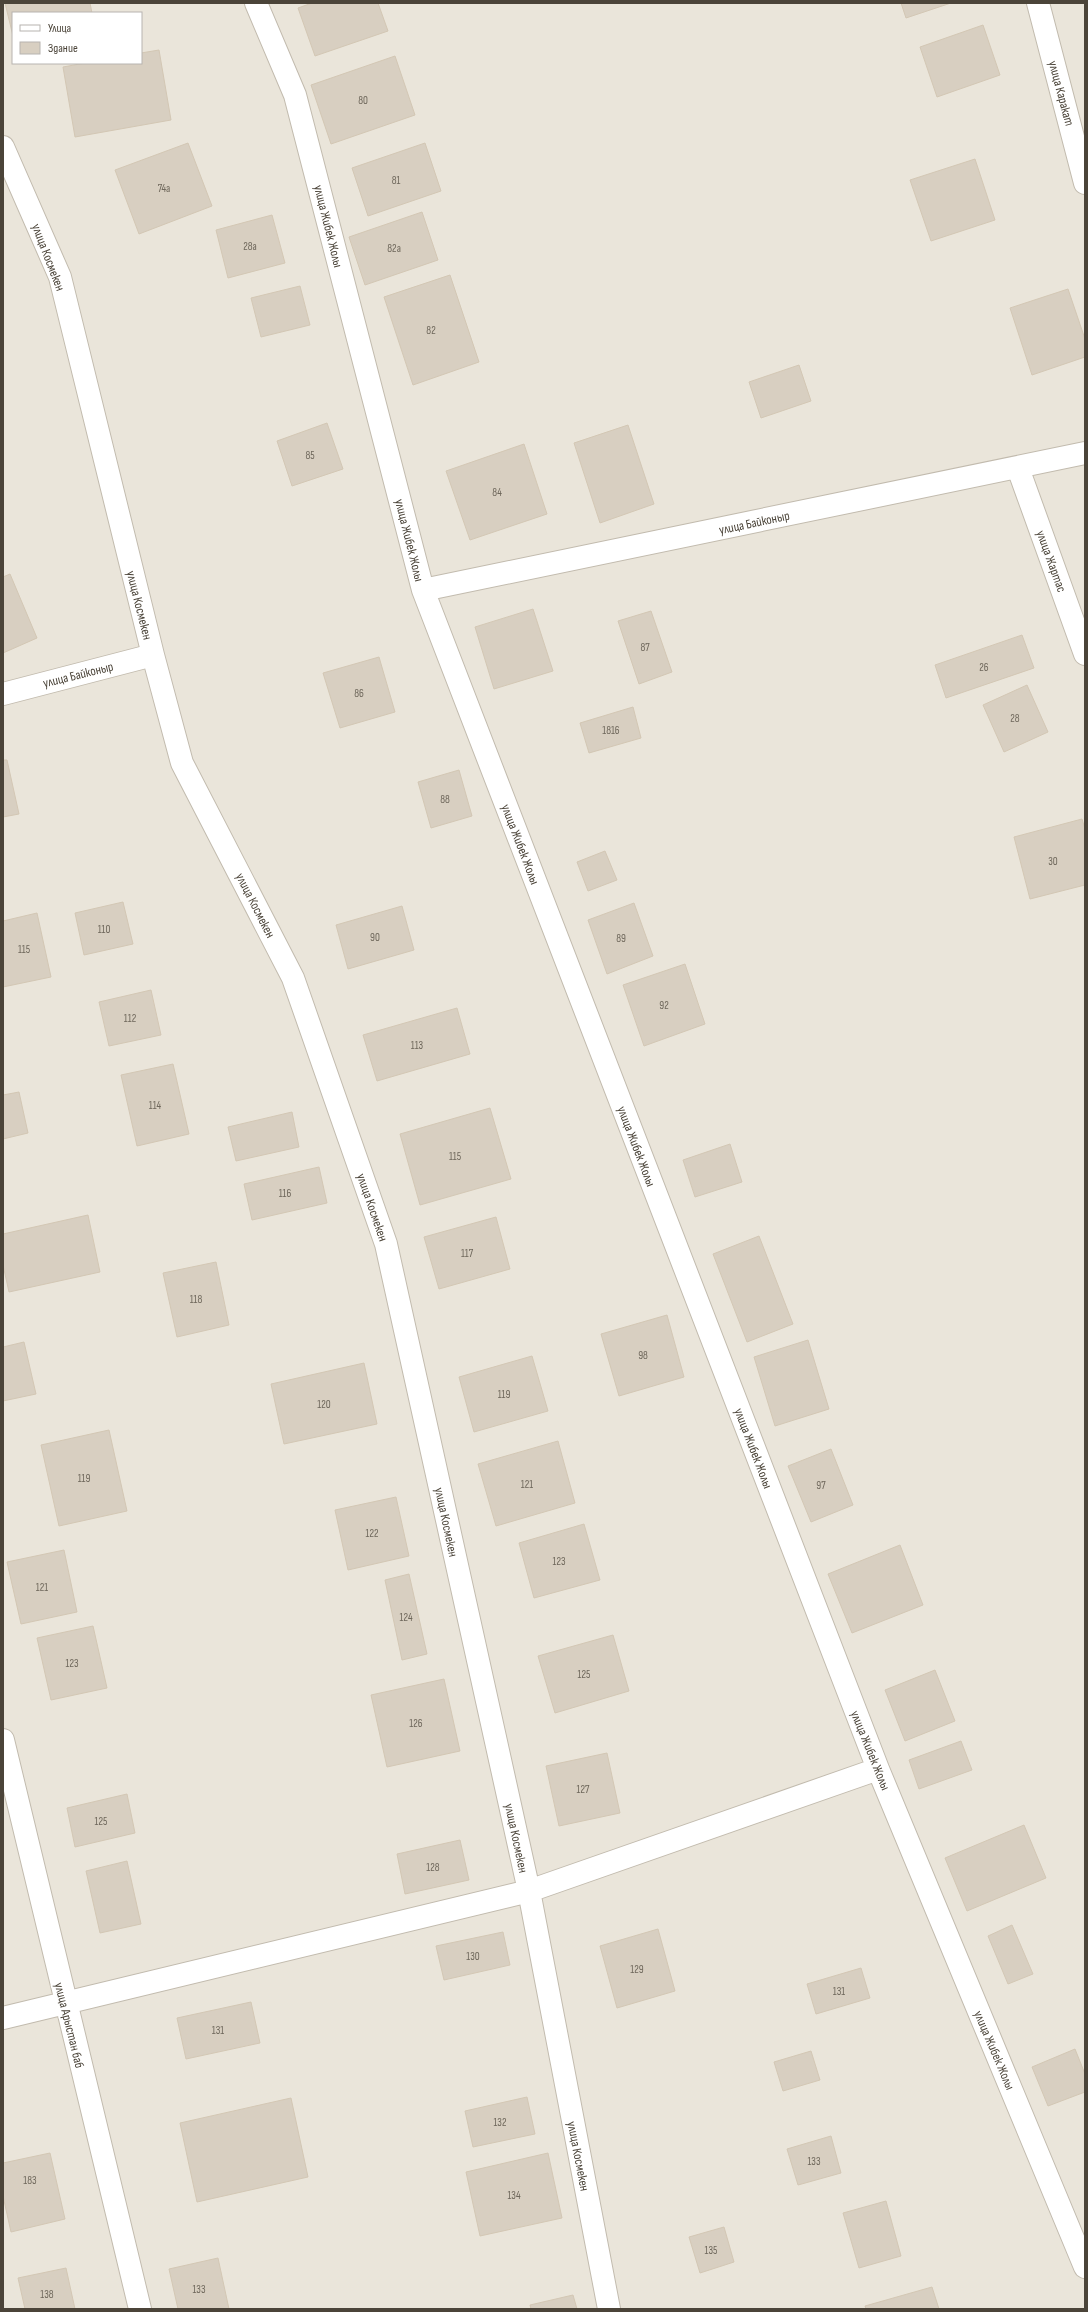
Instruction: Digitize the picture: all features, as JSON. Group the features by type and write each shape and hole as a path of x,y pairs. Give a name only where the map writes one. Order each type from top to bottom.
{"street":[{"name":"улица Жибек Жолы","path":"256,3 295,95 423,590 878,1770 1085,2267"},
{"name":"улица Каракат","path":"1038,3 1085,183"},
{"name":"улица Космекен","path":"3,147 60,278 152,655 182,763 293,978 386,1244 528,1891 608,2309"},
{"name":"улица Байконыр","path":"423,590 1085,453"},
{"name":"улица Жартас","path":"1018,468 1085,654"},
{"name":"улица Байконыр","path":"3,694 152,655"},
{"name":"улица Арыстан баб","path":"3,1740 65,2003 140,2309"},
{"path":"3,2018 528,1891 878,1770"}],"shaded area":[{"path":"3,3 1085,3 1085,2309 3,2309"}],"building":[{"path":"5,3 90,3 92,12 12,12 12,32"},
{"path":"312,3 378,3 388,31 315,56 298,8"},
{"path":"901,3 951,3 906,18"},
{"path":"983,25 1000,75 937,97 920,47"},
{"path":"159,50 171,120 75,137 63,67 80,64 142,64 142,53"},
{"path":"395,56 415,115 331,144 311,85"},
{"path":"188,143 212,206 139,234 115,170"},
{"path":"425,143 441,191 368,216 352,168"},
{"path":"975,159 995,220 931,241 910,180"},
{"path":"422,212 438,260 365,285 349,237"},
{"path":"272,215 285,263 228,278 216,230"},
{"path":"450,275 479,362 413,385 384,297"},
{"path":"300,286 310,325 261,337 251,298"},
{"path":"1068,289 1085,339 1085,357 1032,375 1010,308"},
{"path":"799,365 811,401 761,418 749,382"},
{"path":"327,423 343,469 292,486 277,441"},
{"path":"628,425 654,504 600,523 574,443"},
{"path":"524,444 547,514 470,540 446,471"},
{"path":"10,574 37,638 3,653 3,577"},
{"path":"533,609 553,671 494,689 475,627"},
{"path":"651,611 672,672 639,684 618,621"},
{"path":"1022,635 1034,668 946,698 935,665"},
{"path":"379,657 395,712 340,728 323,673"},
{"path":"1027,685 1048,732 1004,752 983,705"},
{"path":"633,707 641,738 589,753 580,723"},
{"path":"3,760 7,760 19,814 3,817"},
{"path":"459,770 472,816 431,828 418,782"},
{"path":"1082,819 1085,829 1085,885 1030,899 1014,837"},
{"path":"605,851 617,880 588,891 577,862"},
{"path":"123,902 133,944 84,955 75,913"},
{"path":"634,903 653,956 607,974 588,920"},
{"path":"402,906 414,950 348,969 336,925"},
{"path":"37,913 51,977 3,987 3,921"},
{"path":"685,964 705,1024 644,1046 623,985"},
{"path":"151,990 161,1035 109,1046 99,1002"},
{"path":"457,1008 470,1054 377,1081 363,1035"},
{"path":"173,1064 189,1134 137,1146 121,1075"},
{"path":"19,1092 28,1133 3,1139 3,1095"},
{"path":"490,1108 511,1179 420,1205 400,1134"},
{"path":"292,1112 299,1147 236,1161 228,1127"},
{"path":"730,1144 742,1182 695,1197 683,1160"},
{"path":"319,1167 327,1203 252,1220 244,1184"},
{"path":"88,1215 100,1272 9,1292 3,1265 3,1234"},
{"path":"496,1217 510,1269 439,1289 424,1237"},
{"path":"759,1236 793,1324 747,1342 713,1254"},
{"path":"216,1262 229,1325 177,1337 163,1273"},
{"path":"667,1315 684,1377 619,1396 601,1334"},
{"path":"808,1340 829,1409 775,1426 754,1357"},
{"path":"24,1342 36,1394 3,1401 3,1347"},
{"path":"532,1356 548,1411 474,1432 459,1377"},
{"path":"364,1363 377,1424 284,1444 271,1384"},
{"path":"109,1430 127,1511 59,1526 41,1445"},
{"path":"558,1441 575,1503 496,1526 478,1464"},
{"path":"831,1449 853,1505 811,1522 788,1466"},
{"path":"396,1497 409,1556 348,1570 335,1510"},
{"path":"584,1524 600,1580 534,1598 519,1543"},
{"path":"900,1545 923,1605 852,1633 828,1574"},
{"path":"64,1550 77,1612 21,1624 7,1562"},
{"path":"409,1574 427,1654 402,1660 385,1580"},
{"path":"93,1626 107,1688 51,1700 37,1638"},
{"path":"613,1635 629,1691 555,1713 538,1656"},
{"path":"935,1670 955,1721 905,1741 885,1690"},
{"path":"444,1679 460,1751 387,1767 371,1695"},
{"path":"961,1741 972,1770 919,1789 909,1760"},
{"path":"607,1753 620,1813 559,1826 546,1766"},
{"path":"127,1794 135,1833 75,1847 67,1808"},
{"path":"1024,1825 1046,1878 967,1911 945,1858"},
{"path":"460,1840 469,1880 405,1894 397,1854"},
{"path":"127,1861 141,1924 100,1933 86,1871"},
{"path":"1012,1925 1033,1974 1008,1984 988,1936"},
{"path":"658,1929 675,1991 617,2008 600,1946"},
{"path":"503,1932 510,1965 444,1980 436,1946"},
{"path":"861,1968 870,1998 816,2014 807,1984"},
{"path":"251,2002 260,2043 186,2059 177,2018"},
{"path":"1075,2049 1085,2074 1085,2092 1048,2106 1032,2067"},
{"path":"811,2051 820,2080 783,2091 774,2062"},
{"path":"527,2097 535,2134 473,2147 465,2111"},
{"path":"291,2098 308,2177 197,2202 180,2123"},
{"path":"831,2136 841,2173 798,2185 787,2149"},
{"path":"50,2153 65,2219 11,2232 3,2196 3,2163"},
{"path":"548,2153 562,2218 480,2236 466,2172"},
{"path":"886,2201 901,2256 859,2268 843,2213"},
{"path":"724,2227 734,2262 700,2273 689,2237"},
{"path":"218,2258 229,2309 178,2309 169,2269"},
{"path":"66,2268 75,2309 25,2309 18,2278"},
{"path":"932,2287 939,2309 866,2309 865,2306"},
{"path":"573,2295 577,2309 531,2309 530,2305"}]}
